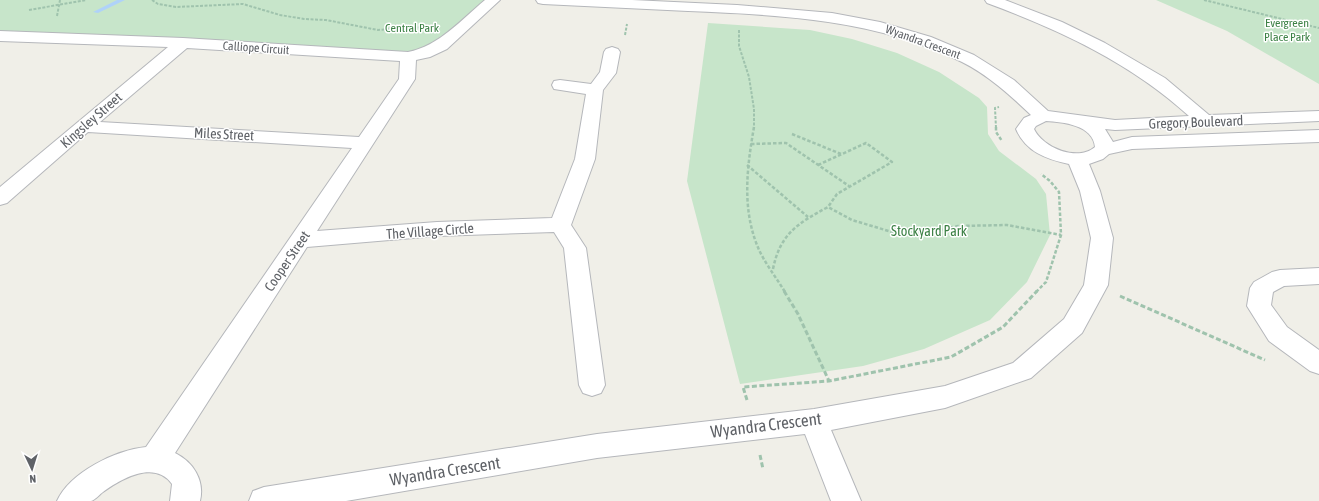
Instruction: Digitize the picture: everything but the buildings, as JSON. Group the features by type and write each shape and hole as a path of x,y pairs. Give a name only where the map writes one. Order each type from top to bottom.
{"street":[{"name":"Calliope Circuit","path":"0,36 183,43 408,57 424,54 441,46 493,0"},
{"name":"Wyandra Crescent","path":"543,0 782,5 879,26 967,57 1000,78 1030,102 1043,116"},
{"path":"992,0 1074,33 1127,61 1160,82 1205,121"},
{"name":"Kingsley Street","path":"0,198 143,75 183,43"},
{"path":"592,385 575,248 560,225 585,159 595,90 608,73 612,52"},
{"name":"Cooper Street","path":"154,460 407,79 408,57"},
{"path":"560,85 595,90"},
{"path":"1043,116 1058,116 1074,120 1090,127 1103,139 1105,146 1103,150 1095,157 1077,159 1062,157 1044,150 1030,140 1025,129 1030,122 1043,116"},
{"name":"Gregory Boulevard","path":"1074,120 1115,125 1319,116"},
{"name":"Miles Street","path":"84,126 365,143"},
{"name":"Gregory Boulevard","path":"1103,150 1132,143 1319,136"},
{"name":"Wyandra Crescent","path":"264,501 597,446 814,420 945,397 1022,371 1073,326 1096,285 1102,238 1090,191 1077,159"},
{"name":"The Village Circle","path":"300,240 437,229 560,225"},
{"path":"1319,276 1280,278 1262,288 1260,306 1278,334 1319,364"},
{"path":"814,420 846,501"},
{"path":"72,501 82,489 94,480 116,468 138,461 154,460 171,464 184,477 188,492 185,501"}],"path":[{"path":"29,10 86,0"},
{"path":"152,0 158,4 176,7 243,4 280,16 326,20 378,30 427,27"},
{"path":"1204,0 1319,28"},
{"path":"612,52 625,35 627,20 620,2"},
{"path":"739,27 739,46 749,77 754,109 754,126 747,165 750,224 758,246 798,314 829,381"},
{"path":"1004,143 996,132 995,108 1030,102"},
{"path":"792,134 842,154"},
{"path":"751,144 786,143 849,186"},
{"path":"772,270 775,254 787,233 808,217 828,207 837,194 892,162 866,143 818,165"},
{"path":"747,165 808,217"},
{"path":"763,469 755,426 744,387 829,381 951,357 1003,327 1046,282 1061,236 1059,192 1050,181 1038,172"},
{"path":"828,207 852,220 898,232 917,234 958,226 1007,225 1061,236"},
{"path":"1096,285 1269,362"}],"green space":[{"name":"Central Park","path":"0,0 493,0 424,54 0,37"},
{"name":"Evergreen Place Park","path":"1156,0 1319,0 1319,84 1227,31"},
{"name":"Stockyard Park","path":"708,23 810,30 852,39 897,53 939,72 979,98 987,107 988,134 999,151 1036,179 1046,194 1050,235 1027,282 990,320 924,349 863,366 740,384 687,181"}],"waterway":[{"path":"96,12 122,0"}]}
